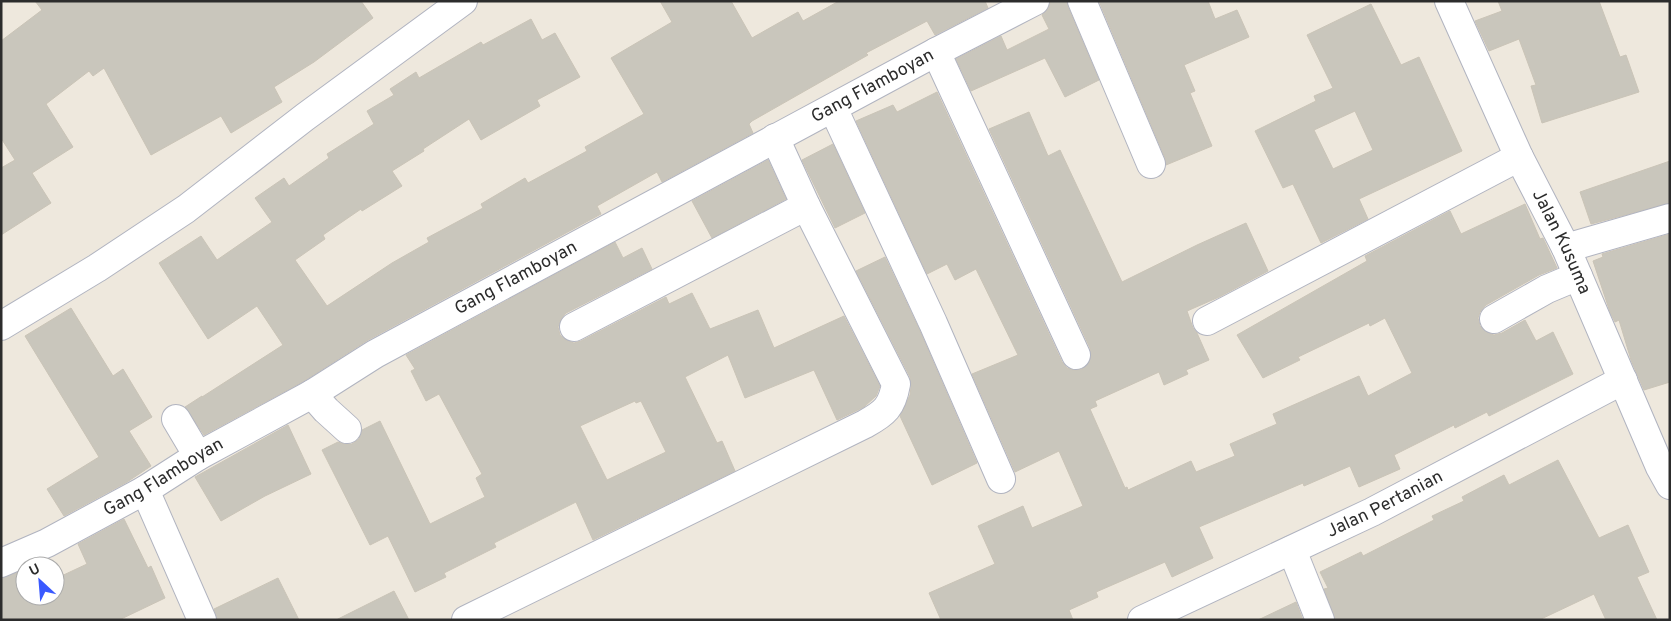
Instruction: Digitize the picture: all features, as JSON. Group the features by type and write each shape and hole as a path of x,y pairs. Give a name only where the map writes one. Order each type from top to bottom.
{"street":[{"path":"1,326 97,268 186,209 312,112 463,1"},
{"name":"Gang Flamboyan","path":"1,563 48,544 145,490 198,456 312,394 375,354 775,138 1035,1"},
{"path":"1082,1 1151,164"},
{"name":"Jalan Kusuma","path":"1449,1 1519,157 1566,248 1623,380 1666,472"},
{"path":"936,52 1076,355"},
{"path":"833,108 933,323 1001,479"},
{"path":"466,620 865,424 888,408 894,396 896,384 806,206 775,138"},
{"path":"1207,321 1519,157"},
{"path":"574,327 806,206"},
{"path":"1566,248 1670,218"},
{"path":"1494,319 1547,289 1578,276"},
{"name":"Jalan Pertanian","path":"1143,620 1372,512 1623,380"},
{"path":"312,394 347,429"},
{"path":"176,419 198,456"},
{"path":"145,490 202,620"},
{"path":"1292,550 1320,620"}],"building":[{"path":"35,1 361,1 373,18 314,62 274,87 282,102 231,133 221,116 151,155 104,68 93,76 89,71 46,104 73,147 32,173 51,203 1,235 1,168 15,160 1,138 1,41 42,10"},
{"path":"660,1 731,1 752,38 798,12 803,21 839,1 985,1 988,8 935,35 927,21 866,53 868,55 752,121 749,124 753,133 662,182 657,172 597,206 601,214 368,340 304,381 204,435 185,407 283,345 257,306 208,339 159,263 201,236 217,260 272,222 255,198 284,178 289,186 329,158 327,154 374,124 367,111 394,95 390,89 416,72 419,78 481,42 483,45 531,19 542,40 555,33 580,77 537,100 540,106 481,140 469,119 392,171 402,186 362,211 361,209 323,235 325,239 295,260 327,306 392,263 429,242 427,238 483,208 481,204 525,178 528,183 587,151 585,147 644,114 611,58 672,22"},
{"path":"1051,1 1067,1 1099,80 1065,97 1045,58 971,91 956,59 1001,36 1007,50 1049,29 1042,15 1048,9"},
{"path":"1099,1 1208,1 1215,19 1237,10 1249,37 1184,65 1195,91 1190,93 1212,146 1166,165 1165,158"},
{"path":"1498,1 1599,1 1620,57 1626,55 1639,92 1542,123 1531,86 1536,85 1519,39 1489,51 1475,21 1502,11"},
{"path":"1371,4 1401,65 1419,57 1462,151 1359,199 1368,219 1321,243 1293,184 1283,188 1255,131 1316,101 1314,96 1333,88 1307,35","holes":["1355,111 1373,150 1333,169 1314,130"]},
{"path":"937,92 1062,362 1067,368 1074,370 1082,369 1088,364 1091,357 1090,348 989,129 1029,112 1048,156 1060,150 1122,282 1246,223 1268,271 1219,297 1187,311 1209,360 1186,370 1188,374 1164,385 1159,372 1095,401 1097,406 1090,409 1125,488 1127,487 1128,490 1191,461 1196,472 1235,456 1230,444 1277,424 1273,414 1359,376 1368,396 1412,373 1385,318 1370,326 1369,323 1298,357 1300,360 1263,378 1237,335 1367,261 1365,256 1450,211 1461,234 1525,204 1540,239 1543,238 1557,268 1539,275 1486,305 1478,318 1480,326 1486,332 1494,335 1502,333 1525,320 1536,341 1553,332 1573,374 1489,416 1487,412 1455,428 1454,425 1394,455 1400,469 1359,487 1350,466 1304,486 1303,483 1199,527 1213,558 1172,577 1165,562 1096,592 1098,597 1069,610 1073,620 941,620 929,593 995,564 978,526 1023,506 1032,528 1083,506 1059,451 1015,472 972,374 1018,355 976,269 955,280 947,264 927,274 856,121 893,105 897,112"},
{"path":"833,144 865,213 835,228 802,160"},
{"path":"768,160 786,199 712,238 692,201"},
{"path":"1670,161 1670,203 1591,224 1580,192"},
{"path":"1670,234 1670,382 1644,390 1631,360 1619,320 1615,322 1610,312 1593,261 1603,257 1602,254"},
{"path":"615,242 623,258 642,248 652,269 566,313 558,327 560,335 566,340 574,343 581,341 666,297 669,304 692,293 710,329 758,310 774,348 844,316 880,386 876,396 864,407 837,420 814,370 745,398 728,355 685,377 717,443 722,441 735,471 593,540 576,502 494,543 496,547 444,573 446,577 415,592 388,536 370,545 322,450 338,442 352,444 359,439 362,430 380,421 430,524 485,497 476,478 482,474 439,394 426,401 411,371 415,369 406,355","holes":["635,401 636,403 641,401 666,452 607,480 580,426"]},
{"path":"885,257 919,329 977,463 932,485 900,416 910,395 910,377 856,271"},
{"path":"71,308 113,376 123,369 152,417 129,431 151,466 127,482 64,516 47,489 99,457 25,336"},
{"path":"288,425 311,474 265,496 221,521 195,477"},
{"path":"1558,460 1599,538 1628,525 1649,572 1637,577 1657,620 1606,620 1594,594 1539,620 1335,620 1324,589 1328,588 1320,572 1361,552 1363,556 1434,520 1432,516 1464,501 1462,497 1504,475 1509,485"},
{"path":"124,519 148,568 151,566 165,598 119,620 1,620 1,578 15,573 15,606 65,606 65,574 87,564 78,544"},
{"path":"278,578 299,620 217,620 214,609"},
{"path":"394,591 409,620 336,620"},
{"path":"1296,602 1303,620 1258,620"}]}
